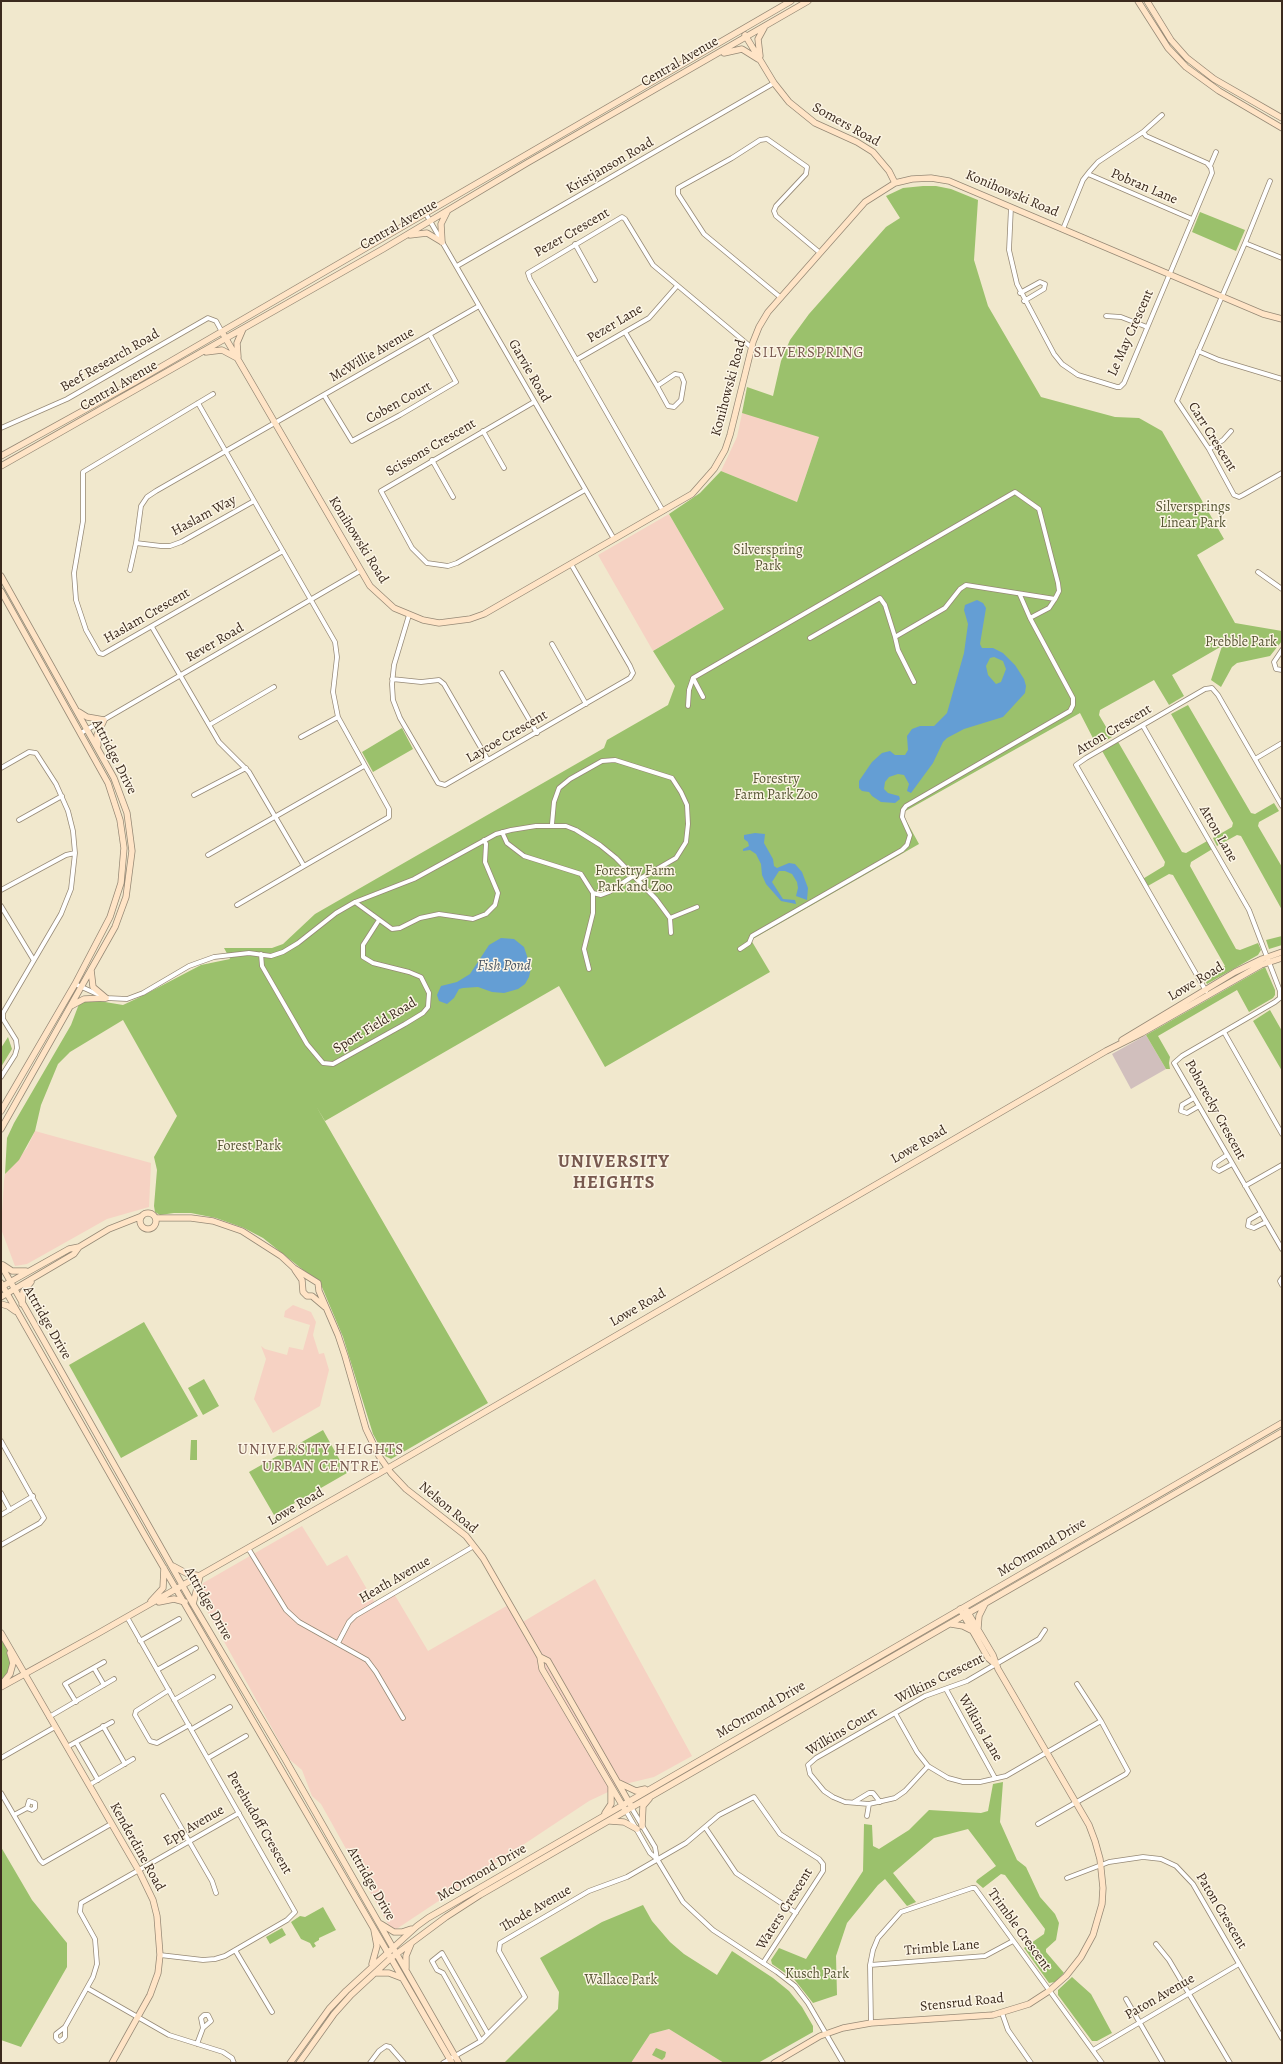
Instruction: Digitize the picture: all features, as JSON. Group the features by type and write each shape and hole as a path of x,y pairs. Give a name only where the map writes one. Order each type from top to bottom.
{"main road":[{"name":"Central Avenue","path":"1,456 222,332 426,214 522,156 791,1"},
{"name":"Central Avenue","path":"1,466 448,211 808,1"},
{"path":"1138,1 1168,48 1186,67 1219,91 1282,128"},
{"path":"1147,1 1172,40 1187,58 1214,79 1282,118"},
{"path":"762,62 758,39 767,25"},
{"name":"Somers Road","path":"742,30 774,83 789,102 815,123 857,142 873,152 889,171 895,183"},
{"path":"714,56 739,48 748,51 762,62"},
{"name":"Konihowski Road","path":"222,332 239,359 360,571 382,598 394,608 409,615 439,623 470,619 484,614 692,494 705,481 718,464 730,435 752,347 759,327 780,297 865,202 895,183 912,179 931,178 949,181 1170,273 1263,314 1282,319"},
{"path":"442,242 441,224 448,211"},
{"path":"404,236 427,233 442,242"},
{"path":"239,359 237,343 243,329"},
{"path":"203,352 222,350 239,359"},
{"path":"1,452 12,450"},
{"name":"Attridge Drive","path":"1,576 114,778 127,813 132,851 126,897 115,927 1,1129"},
{"name":"Attridge Drive","path":"1,591 108,783 123,833 124,860 118,894 110,917 75,984 1,1111"},
{"path":"78,712 87,717 104,720 97,735 99,749"},
{"name":"Lowe Road","path":"183,1586 1106,1051 1142,1033 1207,993 1282,952"},
{"name":"Lowe Road","path":"1269,960 1282,958"},
{"path":"91,970 93,987 106,998"},
{"path":"69,1007 84,999 106,998"},
{"path":"2,1285 69,1249 79,1247 121,1224 150,1213 156,1221 154,1228 148,1230 138,1224 121,1224"},
{"path":"141,1226 140,1221 142,1216"},
{"name":"Nelson Road","path":"156,1221 191,1218 213,1221 242,1231 281,1256 294,1268 318,1283 319,1291 325,1307 343,1349 366,1429 374,1447 388,1468 406,1489 455,1527 474,1546 540,1657 540,1665 625,1803 626,1811"},
{"path":"1,1297 74,1254 79,1247"},
{"path":"1,1264 8,1270 17,1273 34,1269"},
{"name":"Attridge Drive","path":"1,1264 22,1304 193,1604 397,1954 452,2059"},
{"name":"Nelson Road","path":"294,1268 302,1280 302,1286 305,1294 312,1296 325,1307"},
{"path":"22,1304 23,1292 28,1284 38,1276"},
{"path":"302,1286 305,1281 310,1279"},
{"name":"Attridge Drive","path":"2,1285 374,1930 452,2059"},
{"path":"312,1296 319,1291"},
{"path":"1,1304 8,1306 19,1314"},
{"name":"McOrmond Drive","path":"290,2063 329,2009 372,1966 417,1926 650,1788 1282,1423"},
{"name":"McOrmond Drive","path":"299,2063 334,2014 375,1973 391,1958 446,1917 631,1807 986,1604 1282,1432"},
{"path":"172,1565 186,1573 200,1576 193,1604"},
{"path":"144,1608 163,1588 164,1567"},
{"path":"1,1686 183,1586"},
{"path":"144,1608 165,1600 184,1602"},
{"path":"951,1624 976,1630 979,1616 986,1604"},
{"name":"Stensrud Road","path":"774,2063 825,2034 851,2026 871,2023 982,2016 1002,2013 1029,2004 1049,1991 1072,1970 1082,1957 1093,1935 1102,1904 1103,1880 1101,1865 1092,1833 995,1664 988,1658 976,1630 962,1608"},
{"name":"Kenderdine Road","path":"1,1633 139,1871 155,1905 160,1932 158,1973 150,1995 112,2063"},
{"path":"1,1686 10,1674 13,1663 8,1645"},
{"path":"603,1816 611,1804 614,1784 636,1791 650,1788"},
{"path":"608,1822 618,1820 639,1827 643,1806 654,1795"},
{"name":"Nelson Road","path":"625,1803 631,1807"},
{"path":"510,1878 517,1866"},
{"path":"378,1922 394,1932 402,1932 417,1926"},
{"path":"372,1966 377,1946 374,1930"},
{"path":"408,1974 406,1960 412,1942"},
{"path":"375,1973 393,1974 402,1978"},
{"path":"452,2059 459,2063"}],"street":[{"name":"Kristjanson Road","path":"456,266 774,83"},
{"path":"1063,228 1088,174 1098,162 1143,132 1162,115"},
{"path":"1143,132 1146,136 1202,160 1210,166"},
{"path":"780,297 704,234 678,194 678,188 737,156 760,140 767,140 807,167 806,174 776,206 774,211 776,216 819,252"},
{"name":"Le May Crescent","path":"1011,207 1010,258 1020,293 1054,354 1062,364 1084,377 1117,387 1124,383 1212,173 1210,166 1216,152"},
{"name":"Pobran Lane","path":"1088,174 1192,219"},
{"name":"Carr Crescent","path":"1270,181 1177,401 1209,450 1234,495 1243,495 1282,473"},
{"name":"Garvie Road","path":"426,214 614,539"},
{"name":"Pezer Crescent","path":"663,511 528,276 530,270 622,217 653,265 752,347"},
{"path":"1245,243 1282,258"},
{"path":"575,244 595,280"},
{"path":"1020,293 1040,282 1045,284 1044,289 1024,301"},
{"name":"Pezer Lane","path":"576,360 649,318 677,286"},
{"name":"McWillie Avenue","path":"275,423 479,306"},
{"path":"1106,316 1121,316 1147,327"},
{"name":"Beef Research Road","path":"1,428 68,399 208,318 216,321 222,332"},
{"path":"625,332 668,406 674,407 681,400 684,382 681,375 675,374 657,386"},
{"name":"Coben Court","path":"324,395 352,441 407,411 456,382 430,335"},
{"path":"1198,351 1219,360 1282,379"},
{"path":"213,394 198,403 337,646 333,685 338,717 389,809 389,817 237,905"},
{"name":"Scissons Crescent","path":"534,402 381,491 415,553 427,563 437,566 448,566 457,563 585,490"},
{"name":"Haslam Crescent","path":"198,403 85,470 82,478 83,521 74,574 74,590 80,615 86,630 101,654 283,551"},
{"path":"130,570 136,543 141,506 147,497 275,423"},
{"path":"483,431 504,468"},
{"path":"1209,450 1231,432"},
{"path":"432,460 453,497"},
{"path":"688,706 689,690 693,678 1015,492 1030,501 1041,513 1059,591 1049,608 1030,618"},
{"name":"Haslam Way","path":"136,543 170,546 181,542 254,501"},
{"name":"Laycoe Crescent","path":"409,615 394,665 392,695 397,712 438,783 445,785 630,678 633,673 571,564"},
{"name":"Rever Road","path":"81,733 360,571"},
{"path":"1258,572 1282,589"},
{"path":"895,637 946,608 960,589 966,585 1020,595 1055,599"},
{"path":"740,949 749,943 752,936 902,850 907,845 910,835 902,817 903,810 906,806 1070,711 1073,705 1073,698 1030,618 1020,595"},
{"path":"810,638 880,598 885,605 898,650 914,682"},
{"path":"152,626 209,725 225,750 246,768 304,866"},
{"path":"552,644 586,704"},
{"path":"1282,650 1275,660 1274,665 1276,669 1282,670"},
{"path":"502,673 537,733"},
{"path":"693,678 703,697"},
{"path":"392,679 421,682 440,680 443,682 488,760"},
{"path":"209,725 274,687"},
{"name":"Atton Crescent","path":"1207,993 1076,768 1076,765 1080,761 1205,689 1212,688 1218,695 1282,806"},
{"path":"301,737 338,717"},
{"name":"Atton Lane","path":"1143,726 1249,910 1269,960"},
{"path":"1254,759 1282,743"},
{"path":"1,768 29,752 36,753 62,796 71,820 75,853 74,871 68,897 61,914 33,959 3,1013 3,1019 16,1040 17,1048 15,1055 1,1077"},
{"path":"552,824 554,802 560,788 570,779 602,761 615,760 672,778 682,792 687,805 688,824 686,842 676,858 638,880"},
{"path":"208,856 364,766"},
{"path":"194,795 246,768"},
{"path":"19,820 62,796"},
{"path":"75,984 106,998 116,1000 127,999 143,993 189,966 214,957 234,954 261,954 271,956 283,952 298,943 336,913 354,902 414,880 484,840 502,832 522,827 552,824 566,826 588,836 616,858 656,899 670,918 671,932"},
{"path":"502,832 507,843 524,856 581,874 593,893 593,913 584,949 589,970"},
{"path":"354,902 392,929 400,928 420,918 439,914 473,919 486,914 495,906 498,892 485,862 486,844 484,840"},
{"path":"1,890 66,855 75,853"},
{"path":"593,893 601,895 609,892 634,876"},
{"path":"1,906 33,959"},
{"path":"670,918 697,907"},
{"name":"Sport Field Road","path":"261,954 262,966 307,1044 324,1063 333,1064 406,1024 423,1013 428,1007 429,993 421,977 409,972 372,963 363,957 364,945 379,920"},
{"name":"Pohorecky Crescent","path":"1269,960 1280,991 1280,998 1174,1062 1282,1249"},
{"path":"1224,1032 1282,1134"},
{"path":"1194,1098 1182,1105 1181,1111 1187,1113 1199,1106"},
{"path":"1227,1155 1215,1163 1214,1168 1220,1170 1232,1164"},
{"path":"1245,1186 1282,1165"},
{"path":"1261,1213 1249,1220 1248,1226 1254,1228 1266,1222"},
{"path":"1282,1278 1280,1283 1282,1285"},
{"path":"1,1441 44,1515 43,1520 1,1545"},
{"path":"1,1493 10,1510"},
{"path":"1,1515 33,1496"},
{"name":"Heath Avenue","path":"338,1643 348,1622 355,1616 474,1546"},
{"path":"248,1548 286,1610 298,1622 367,1660 376,1672 403,1718"},
{"name":"Perehudoff Crescent","path":"127,1617 295,1912 292,1917 236,1950 215,1960 160,1955"},
{"path":"140,1641 179,1619"},
{"name":"Wilkins Crescent","path":"1045,1630 1039,1639 967,1681 925,1696 895,1713 917,1752 928,1766 948,1778 963,1782 980,1782 1006,1776 1101,1721"},
{"path":"157,1670 196,1648"},
{"path":"76,1702 65,1684 104,1662"},
{"path":"94,1668 104,1685"},
{"path":"174,1700 213,1677"},
{"path":"49,1717 114,1679"},
{"path":"1038,1824 1126,1774 1128,1771 1101,1721 1077,1684"},
{"name":"Wilkins Lane","path":"946,1689 995,1778"},
{"path":"169,1690 136,1711 135,1715 150,1741 157,1743 189,1725"},
{"path":"192,1730 230,1707"},
{"name":"Wilkins Court","path":"895,1713 816,1758 808,1765 810,1774 824,1791 833,1797 869,1804 895,1798 905,1791 928,1766"},
{"path":"67,1747 112,1722"},
{"path":"103,1726 125,1764"},
{"path":"1,1758 55,1727"},
{"path":"208,1758 246,1736"},
{"path":"76,1742 98,1780"},
{"path":"89,1785 133,1760"},
{"path":"1,1793 40,1860 43,1862 111,1824"},
{"path":"853,1802 869,1793 873,1793 880,1802"},
{"path":"163,1796 212,1880 216,1893"},
{"name":"Waters Crescent","path":"657,1859 686,1843 719,1815 749,1798 754,1797 757,1799 780,1834 819,1859 823,1864 823,1871 764,1963"},
{"path":"867,1816 869,1804"},
{"path":"631,1807 650,1853 657,1859 676,1892 696,1916 713,1930 764,1963 787,1980 801,1993 842,2063"},
{"path":"14,1815 27,1808"},
{"path":"626,1811 655,1847 657,1859"},
{"name":"Epp Avenue","path":"87,1988 93,1977 97,1964 97,1947 92,1932 80,1912 80,1904 239,1813"},
{"path":"705,1827 736,1873 796,1913"},
{"name":"Paton Crescent","path":"1067,1878 1101,1865 1127,1858 1152,1856 1169,1861 1176,1866 1192,1881 1282,2038"},
{"name":"Thode Avenue","path":"443,2063 482,2041 525,1997 499,1951 500,1943 589,1891 627,1877 657,1859"},
{"name":"Trimble Crescent","path":"871,2023 870,1965 873,1950 878,1938 901,1912 972,1888 975,1888 1049,1991"},
{"name":"Trimble Lane","path":"870,1965 986,1956 1013,1941"},
{"path":"1156,1944 1169,1960 1230,2063"},
{"path":"236,1950 272,2012"},
{"path":"482,2041 443,1973 437,1970 432,1961 442,1953 488,2034"},
{"name":"Paton Avenue","path":"1093,2050 1240,1964"},
{"path":"65,2027 87,1988 169,2035 228,2055 234,2063"},
{"path":"1049,1991 1102,2063"},
{"path":"1126,1999 1163,2063"},
{"path":"1002,2013 1008,2030 1029,2062"},
{"path":"198,2044 203,2028"},
{"path":"370,2063 379,2051 386,2046 390,2047 404,2063"}],"shaded area":[{"path":"743,409 819,437 797,502 721,471 737,437"},
{"path":"669,514 724,609 653,651 598,555"},
{"path":"1146,1035 1166,1069 1131,1089 1112,1054"},
{"path":"35,1131 151,1163 149,1207 107,1219 27,1264 15,1266 1,1229 5,1174 27,1148"},
{"path":"293,1305 311,1312 316,1322 313,1335 319,1354 324,1353 329,1370 320,1406 273,1433 254,1399 266,1359 261,1346 265,1349 287,1355 289,1347 303,1350 310,1325 284,1317 285,1311"},
{"path":"302,1526 327,1566 347,1555 375,1603 393,1592 428,1651 510,1604 521,1623 595,1579 692,1756 654,1777 625,1784 589,1801 395,1930 388,1924 321,1804 312,1796 302,1770 289,1759 200,1598 203,1583"},
{"path":"669,2029 724,2063 631,2063 650,2034"}],"green space":[{"path":"936,186 951,189 978,200 974,260 988,306 1041,397 1115,417 1139,418 1162,431 1224,539 1197,555 1235,623 1282,631 1282,641 1270,656 1237,663 1232,667 1221,687 1211,680 1222,646 1172,675 1184,696 1169,705 1154,680 1100,710 1099,715 1112,737 1097,746 1080,713 902,813 919,844 751,940 770,972 605,1067 559,986 325,1121 316,1106 488,1403 391,1459 385,1456 373,1434 343,1337 319,1280 312,1277 263,1238 244,1228 216,1218 191,1213 160,1215 155,1212 154,1206 157,1170 154,1157 177,1116 123,1020 70,1052 58,1064 41,1105 35,1131 19,1160 5,1174 7,1138 14,1123 71,1025 79,1004 82,1002 93,1000 123,1005 201,965 230,959 224,948 272,948 283,944 315,914 604,748 607,740 668,705 675,686 653,651 724,609 669,514 700,493 721,471 797,502 819,437 742,413 747,387 773,396 781,361 790,340 809,314 886,227 900,218 886,196 903,188"},
{"path":"1200,212 1245,230 1236,251 1192,232"},
{"path":"1188,705 1251,813 1255,814 1274,803 1279,811 1259,822 1258,826 1282,867 1282,910 1241,836 1237,835 1217,846 1213,838 1232,827 1233,823 1171,714"},
{"path":"402,728 413,749 373,772 362,752"},
{"path":"1117,740 1182,852 1186,853 1209,840 1214,848 1191,862 1190,866 1236,949 1240,950 1258,943 1261,950 1258,955 1207,984 1204,979 1225,966 1173,875 1169,874 1146,887 1141,880 1164,866 1165,862 1101,749"},
{"path":"1282,936 1282,945 1269,949 1266,940"},
{"path":"1265,967 1275,990 1275,995 1273,998 1249,1012 1237,990 1158,1036 1170,1057 1170,1069 1166,1069 1146,1035"},
{"path":"1270,1010 1282,1031 1282,1071 1253,1021"},
{"path":"8,1037 12,1049 1,1067 1,1048"},
{"path":"144,1322 198,1416 121,1458 69,1365"},
{"path":"204,1379 219,1406 203,1415 188,1388"},
{"path":"323,1430 347,1473 274,1515 249,1472"},
{"path":"191,1440 197,1440 197,1460 190,1460"},
{"path":"5,1640 13,1663 1,1685 1,1642"},
{"name":"Kusch Park","path":"1003,1782 1000,1822 1017,1860 1026,1867 1040,1897 1055,1914 1059,1923 1056,1940 1046,1949 1046,1952 1064,1973 1055,1982 1049,1983 1024,1948 1044,1934 1045,1929 1005,1875 1001,1874 983,1888 976,1882 996,1866 968,1829 934,1838 893,1873 916,1902 907,1906 885,1879 878,1885 847,1923 836,1956 837,1995 813,2003 794,1979 772,1964 771,1960 779,1948 806,1959 863,1871 864,1824 872,1825 873,1846 879,1849 909,1830 929,1810 981,1813 988,1811 993,1784"},
{"path":"1,1847 32,1900 67,1943 67,1967 21,2047 1,2040"},
{"name":"Wallace Park","path":"643,1905 652,1921 670,1942 684,1954 717,1975 732,1951 773,1978 789,1991 802,2007 813,2026 813,2032 758,2063 724,2063 669,2029 650,2034 631,2063 504,2063 558,2009 559,1992 540,1958 602,1922"},
{"path":"323,1907 336,1930 319,1938 319,1940 314,1943 316,1946 313,1948 310,1943 301,1939 291,1922 300,1916 305,1917"},
{"path":"282,1928 286,1935 270,1944 266,1937"},
{"path":"1072,1977 1091,1994 1112,2033 1097,2041 1092,2041 1058,1995 1058,1990"},
{"path":"656,2048 666,2052 665,2057 662,2060 652,2055"}],"water":[{"path":"977,600 983,603 986,608 980,644 982,648 993,648 1003,653 1015,665 1024,679 1026,686 1025,693 1003,717 964,729 947,738 943,742 933,763 911,793 907,791 909,784 904,775 898,774 889,777 885,782 884,789 888,793 899,796 900,799 895,803 881,802 869,792 862,791 859,788 859,781 872,762 882,753 890,751 895,755 905,755 908,750 907,736 912,729 920,726 934,726 947,713 964,653 968,624 964,610 965,605","holes":["994,657 1003,661 1006,669 1001,682 996,684 988,675 986,666 990,658"]},
{"path":"755,833 765,834 764,843 773,859 774,866 777,868 789,863 795,864 802,872 808,888 807,900 796,896 798,888 797,882 792,874 785,871 779,871 772,882 783,899 795,900 796,904 781,901 766,884 762,875 761,864 756,854 750,850 743,851 743,849 749,846 748,842 744,839 744,835"},
{"name":"Fish Pond","path":"501,938 514,939 524,947 531,968 529,977 525,984 518,989 504,993 492,992 478,987 463,988 459,989 454,998 447,1004 439,1001 437,995 441,986 457,982 470,974 489,945"}],"district":[{"name":"SILVERSPRING","path":"809,353"},
{"name":"UNIVERSITY HEIGHTS","path":"614,1173"},
{"name":"UNIVERSITY HEIGHTS URBAN CENTRE","path":"321,1458"}],"park label":[{"name":"Silversprings Linear Park","path":"1193,516"},
{"name":"Silverspring Park","path":"768,560"},
{"name":"Prebble Park","path":"1241,643"},
{"name":"Forestry Farm Park Zoo","path":"776,788"},
{"name":"Forestry Farm Park and Zoo","path":"635,880"},
{"name":"Forest Park","path":"249,1147"}]}
